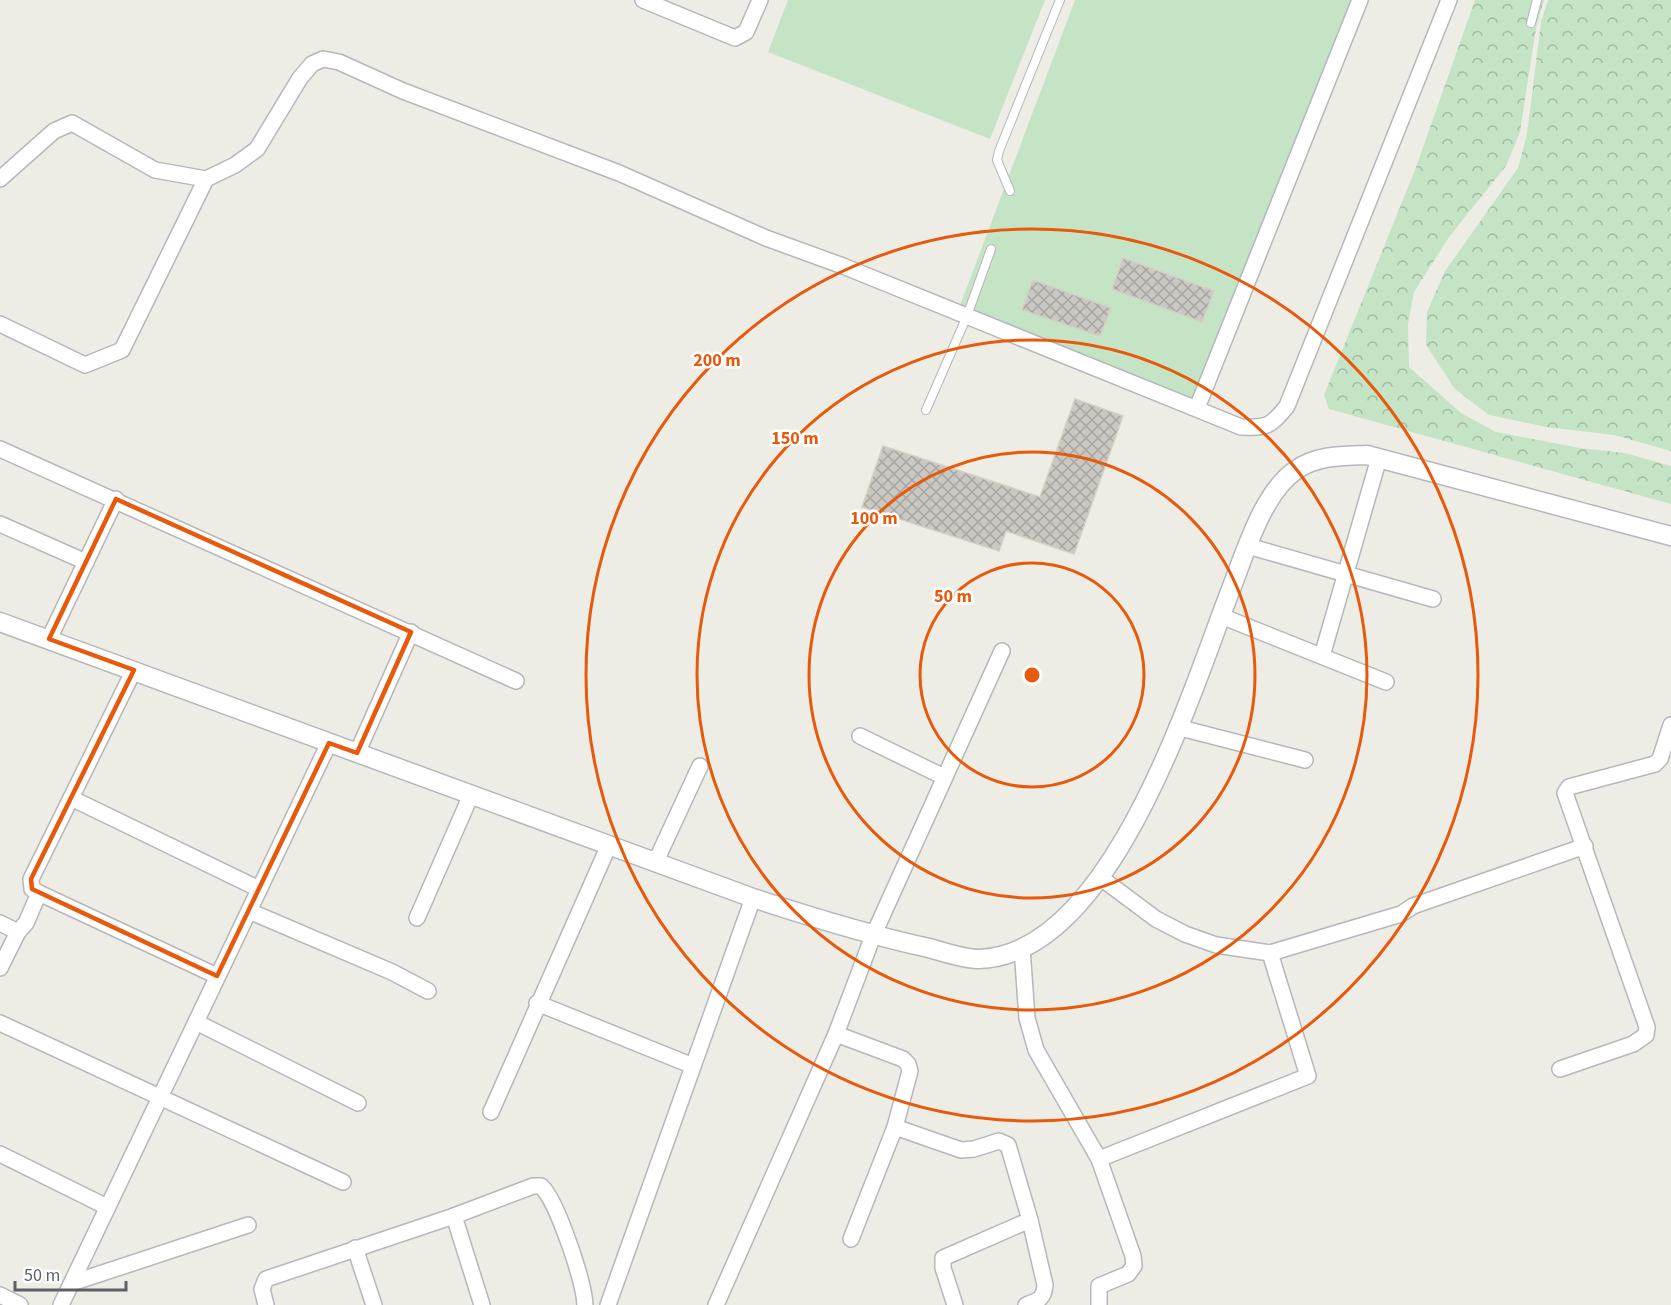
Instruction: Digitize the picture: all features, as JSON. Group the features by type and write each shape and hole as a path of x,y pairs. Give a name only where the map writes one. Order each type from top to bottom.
{"street":[{"path":"643,0 735,38 746,32 760,0"},
{"path":"1197,408 1360,0"},
{"path":"0,179 54,131 72,123 155,170 206,179 236,165 256,149 300,78 312,64 323,59 339,62 403,91 619,173 766,238 967,316 1240,427 1263,428 1275,422 1287,406 1449,0"},
{"path":"0,324 85,365 122,350 206,179"},
{"path":"0,449 116,499 516,681"},
{"path":"0,622 753,898 873,936 977,959 1032,944 1066,919 1101,878 1158,774 1248,546 1278,487 1295,470 1311,462 1333,456 1367,455 1671,536"},
{"path":"1322,656 1379,458"},
{"path":"49,639 116,499"},
{"path":"0,524 86,562"},
{"path":"1248,546 1433,599"},
{"path":"1221,616 1386,682"},
{"path":"357,753 411,632"},
{"path":"716,1305 836,1034 873,936 1002,651"},
{"path":"134,670 31,879 32,889 217,976"},
{"path":"1560,1069 1633,1044 1646,1035 1647,1027 1565,793 1569,787 1655,764 1660,759 1671,725"},
{"path":"1177,727 1305,760"},
{"path":"860,736 944,777"},
{"path":"61,1305 329,742"},
{"path":"656,861 700,766"},
{"path":"417,918 471,795"},
{"path":"71,798 259,889"},
{"path":"491,1112 537,1003 609,845"},
{"path":"1101,878 1156,919 1185,934 1216,945 1270,953 1401,914 1413,906 1585,846"},
{"path":"0,968 18,932 26,923 39,893"},
{"path":"608,1305 753,898"},
{"path":"249,911 392,972 428,991"},
{"path":"0,922 18,932"},
{"path":"1022,948 1027,1018 1036,1050 1100,1159 1133,1256 1134,1266 1128,1274 1099,1286 1099,1305"},
{"path":"1100,1159 1308,1077 1270,953"},
{"path":"537,1003 693,1066"},
{"path":"196,1022 358,1103"},
{"path":"0,1023 343,1182"},
{"path":"836,1034 903,1059 908,1064 910,1078 895,1127 852,1239"},
{"path":"895,1127 961,1150 1004,1142 1013,1158 1045,1285 1044,1295 1038,1301 1026,1305"},
{"path":"0,1154 107,1208"},
{"path":"266,1305 262,1289 266,1279 454,1216 533,1186 541,1186 552,1200 582,1282 585,1305"},
{"path":"454,1216 482,1305"},
{"path":"955,1305 943,1268 943,1258 1030,1220"},
{"path":"72,1283 248,1225"},
{"path":"355,1248 374,1305"},
{"path":"0,1295 20,1305"}],"lane":[{"path":"1010,191 998,160 999,151 1060,0"},
{"path":"1531,23 1537,0"},
{"path":"926,410 967,316 990,249"}],"highlighted area":[{"path":"116,499 411,632 357,753 329,743 217,976 32,889 31,879 134,670 49,639"}],"green space":[{"path":"788,0 1045,0 990,139 768,52"},
{"path":"1075,0 1359,0 1206,404 958,311"},
{"path":"1475,0 1544,0 1536,28 1520,132 1506,166 1449,237 1414,292 1408,324 1409,367 1461,413 1496,432 1580,448 1625,453 1671,466 1671,504 1329,409 1324,395 1415,170"},
{"path":"1548,0 1671,0 1671,451 1614,435 1546,427 1489,415 1455,389 1426,345 1427,312 1445,271 1518,168 1527,134 1541,22"}],"building":[{"path":"1123,258 1214,291 1202,322 1112,289"},
{"path":"1033,280 1111,308 1100,336 1022,310"},
{"path":"1075,399 1123,416 1074,554 1006,531 999,551 862,507 883,446 1040,497"}]}
